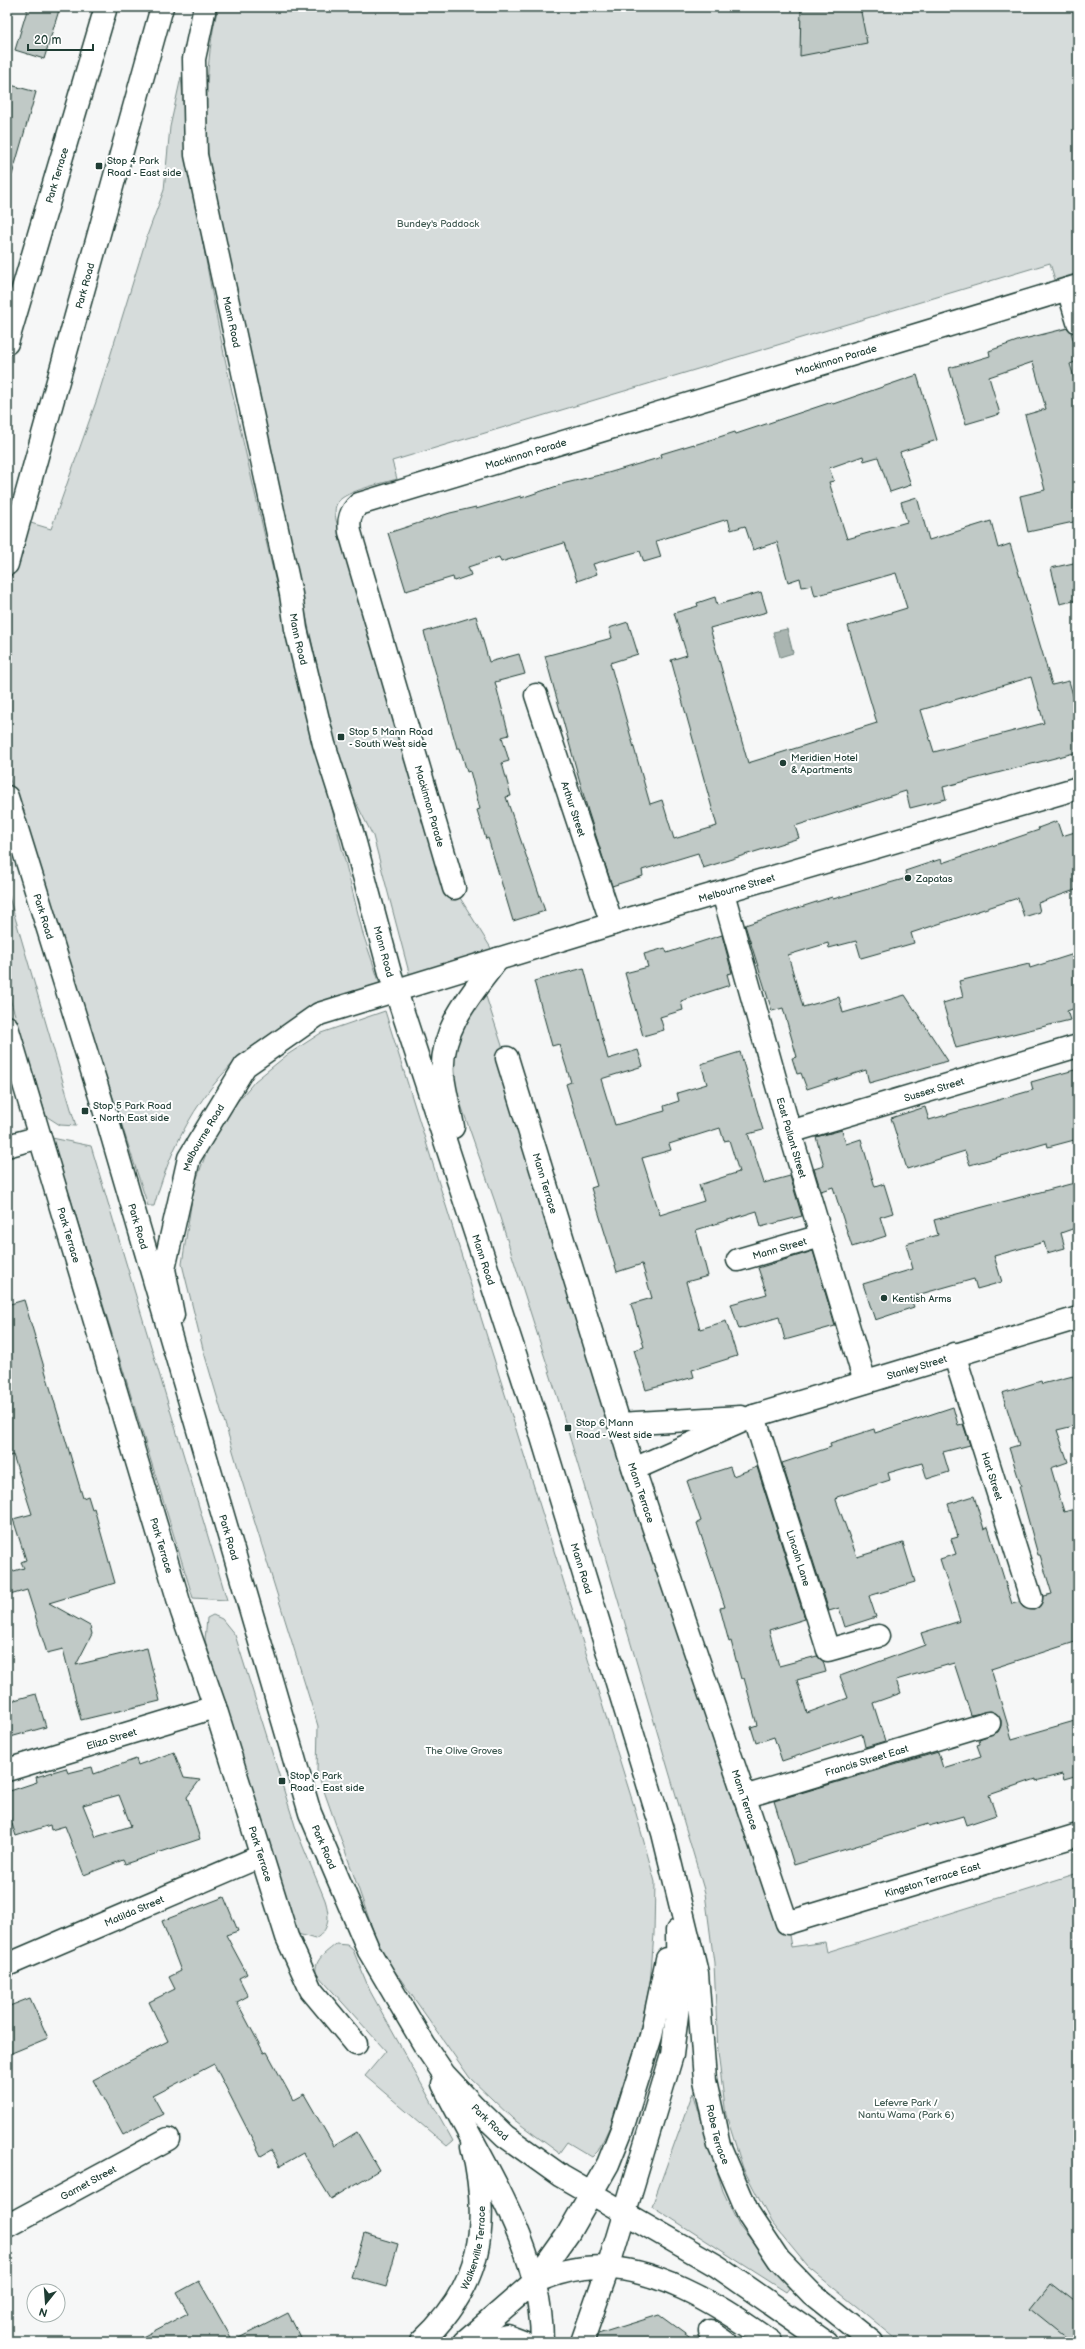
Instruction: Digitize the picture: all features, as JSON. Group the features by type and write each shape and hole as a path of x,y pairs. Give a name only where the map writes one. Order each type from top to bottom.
{"main road":[{"name":"Park Terrace","path":"7,343 106,7"},
{"name":"Park Road","path":"7,564 162,7"},
{"name":"Mann Road","path":"205,7 194,59 196,155 298,637 324,744 353,834 396,991 552,1468 664,1833 673,1874"},
{"path":"1073,288 1078,322"},
{"name":"Mackinnon Parade","path":"454,888 350,532 348,521 353,508 359,504 1073,288"},
{"name":"Arthur Street","path":"536,695 612,924"},
{"name":"Melbourne Street","path":"396,991 612,924 723,893 1078,788"},
{"name":"Park Road","path":"7,798 108,1122 310,1813 368,1951 425,2046 462,2094 505,2136 550,2169 624,2212"},
{"name":"East Pallant Street","path":"723,893 790,1132 865,1382"},
{"path":"469,1212 443,1075 446,1042 459,1010 498,959"},
{"name":"Melbourne Road","path":"185,1382 164,1269 189,1158 245,1066 319,1014 396,991"},
{"name":"Park Terrace","path":"7,1027 182,1612 215,1707 287,1936 311,1990 356,2044"},
{"name":"Sussex Street","path":"790,1132 1078,1046"},
{"name":"Mann Terrace","path":"507,1058 619,1424 787,1923"},
{"path":"7,1146 40,1137"},
{"name":"Mann Street","path":"738,1260 821,1236"},
{"name":"Stanley Street","path":"634,1469 754,1416 954,1354 1078,1318"},
{"name":"Hart Street","path":"954,1354 1030,1598"},
{"name":"Stanley Street","path":"619,1424 754,1416"},
{"name":"Lincoln Lane","path":"754,1416 828,1650 878,1636"},
{"name":"Eliza Street","path":"7,1770 215,1707"},
{"name":"Francis Street East","path":"744,1797 989,1724"},
{"name":"Kingston Terrace East","path":"787,1923 1078,1835"},
{"name":"Matilda Street","path":"7,1964 261,1856"},
{"path":"465,2342 534,2282 568,2234 604,2173 622,2129 657,2016 668,1955 673,1874"},
{"path":"582,2342 608,2268 668,2069 675,2039 678,1977 676,1909 673,1874"},
{"name":"Robe Terrace","path":"673,1874 697,1973 705,2080 712,2120 724,2160 749,2214 779,2260 812,2294 872,2342"},
{"path":"425,2046 504,2202 525,2253 534,2282 540,2310 542,2342"},
{"name":"Garnet Street","path":"7,2226 168,2139"},
{"name":"Walkerville Terrace","path":"421,2342 441,2322 458,2298 472,2267 478,2248 482,2206 479,2178 471,2139"},
{"path":"624,2212 717,2266 826,2342"},
{"path":"534,2282 574,2269 608,2268 638,2274 689,2291 726,2311 771,2342"},
{"path":"482,2342 507,2336 523,2342"}],"green space":[{"name":"Bundey's Paddock","path":"218,7 1078,7 1078,273 1055,280 1050,263 392,461 397,479 348,494 338,502 335,508 336,520 445,881 454,888 494,953 411,980 373,836 348,787 334,743 210,179 207,136 208,71 213,28"},
{"path":"181,77 192,175 208,273 227,370 276,584 363,934 381,987 290,1023 264,1038 241,1056 220,1077 202,1100 187,1124 174,1150 154,1206 148,1206 7,771 7,594 24,521 51,529 97,399 148,233 164,190 170,127"},
{"path":"7,890 76,1126 60,1125 46,1116 7,989"},
{"name":"Lefevre Park / Nantu Wama (Park 6)","path":"481,981 787,1923 791,1947 825,1942 827,1952 1078,1873 1078,2342 900,2342 808,2267 771,2222 743,2168 726,2115 718,2053 714,1963 705,1893 561,1408 495,1202 452,1079 455,1047"},
{"name":"The Olive Groves","path":"385,1011 634,1806 655,1882 654,1934 650,1984 639,2034 611,2124 598,2151 592,2157 567,2142 559,2153 513,2119 470,2078 380,1950 317,1771 318,1726 241,1478 203,1349 182,1264 194,1186 210,1143 237,1102 255,1081 287,1055 321,1033"},
{"path":"52,1138 91,1146 227,1600 193,1598"},
{"path":"213,1615 222,1619 235,1635 297,1832 325,1900 328,1912 328,1922 324,1931 315,1939 298,1934 292,1926 205,1640 207,1618"},
{"path":"336,1944 347,1945 353,1950 370,1991 453,2141 447,2146 365,2076 386,2051 316,1973 319,1960"},
{"path":"693,2092 723,2191 739,2225 790,2287 786,2292 652,2206"}],"shaded area":[{"path":"787,629 793,653 780,657 773,632"}],"building":[{"path":"28,7 60,7 44,59 15,50"},
{"path":"801,7 860,7 867,43 800,56"},
{"path":"7,84 36,92 12,175 7,174"},
{"path":"1068,328 1071,332 1078,356 1078,361 1070,364 1078,391 1078,521 1028,532 1020,496 1045,490 1025,415 1046,409 1033,362 989,377 1000,414 966,424 949,368 990,356 989,351 1020,340"},
{"path":"917,375 937,440 900,452 911,485 890,492 878,457 864,461 863,456 829,468 834,481 829,482 847,539 907,522 901,502 917,497 929,540 991,521 998,548 1010,544 1052,685 1069,681 1078,713 1078,752 943,787 946,799 910,808 906,791 795,826 799,838 703,868 698,853 642,870 643,876 612,886 588,811 545,656 612,638 609,628 628,622 638,654 610,663 650,804 662,800 674,839 717,826 671,660 687,655 674,613 698,606 697,603 715,597 717,605 761,592 767,612 710,628 748,763 877,723 848,626 907,608 896,573 815,596 812,585 802,587 800,578 788,582 777,542 753,550 745,526 731,530 728,519 656,541 661,557 644,562 640,551 593,564 597,574 577,581 564,543 501,562 499,557 468,567 471,575 454,581 453,577 406,591 388,533 450,513 476,507 476,509 521,496 521,498 566,483 608,473 662,457 661,454 735,432 736,434 832,402 833,404","holes":["1031,677 1044,723 934,752 921,710"]},
{"path":"1078,562 1078,600 1060,604 1051,568"},
{"path":"476,616 489,662 519,654 525,674 495,682 509,735 502,737 509,761 502,763 511,796 506,797 545,911 513,921 488,838 486,839 477,810 480,809 470,771 467,772 460,748 457,748 424,632"},
{"path":"1057,821 1062,836 1078,831 1078,889 1038,903 1040,912 1024,917 1018,898 911,933 914,943 861,958 856,941 829,948 828,943 788,955 803,1007 839,997 843,1013 905,995 948,1061 869,1083 866,1070 807,1089 801,1073 797,1074 792,1058 797,1057 783,1008 772,1011 745,925 832,897 833,899 907,878 905,871 941,859 942,863 1039,830 1038,828"},
{"path":"722,935 732,973 727,974 730,985 681,1001 683,1010 660,1017 664,1030 643,1036 625,973 648,967 644,954 665,948 667,953"},
{"path":"1074,954 1078,965 1078,1007 1067,1011 1070,1020 956,1048 943,1003 963,997 959,981 1029,964 1030,968"},
{"path":"584,968 608,1059 638,1050 643,1066 601,1079 615,1125 665,1111 664,1106 679,1101 677,1093 707,1084 701,1064 740,1052 763,1130 748,1134 764,1183 790,1176 802,1216 761,1227 757,1211 696,1230 708,1276 686,1282 700,1329 726,1321 737,1356 692,1370 694,1377 646,1390 634,1350 644,1347 631,1304 652,1298 642,1264 617,1272 591,1188 597,1186 566,1084 571,1082 559,1044 552,1046 534,981","holes":["720,1128 724,1141 729,1140 739,1172 699,1185 704,1201 660,1215 642,1158 671,1150 669,1144"]},
{"path":"1078,1069 1078,1139 1048,1147 1047,1143 970,1165 965,1151 907,1169 891,1118 925,1107 929,1120 1033,1090 1031,1082"},
{"path":"842,1130 846,1144 861,1139 875,1187 884,1184 893,1213 880,1217 886,1236 852,1247 833,1187 821,1191 814,1169 824,1166 816,1137"},
{"path":"1078,1182 1078,1227 1061,1233 1065,1248 1047,1253 1044,1242 994,1256 1002,1282 977,1289 974,1279 910,1297 914,1307 875,1320 863,1284 913,1269 906,1244 938,1235 934,1220"},
{"path":"813,1251 835,1326 785,1340 779,1317 739,1329 731,1304 767,1294 758,1268"},
{"path":"24,1300 83,1498 88,1496 92,1509 94,1508 115,1583 49,1603 90,1626 92,1634 76,1665 147,1648 160,1701 81,1720 63,1649 47,1653 27,1590 10,1595 7,1584 7,1573 24,1568 21,1562 26,1560 13,1519 32,1514 13,1455 7,1457 7,1305"},
{"path":"1073,1376 1078,1394 1078,1425 1057,1430 1068,1462 1051,1468 1064,1512 1078,1508 1078,1641 991,1669 1012,1739 1078,1720 1078,1776 1064,1780 1062,1774 1036,1781 1036,1779 989,1795 996,1815 966,1825 963,1816 929,1826 928,1824 794,1865 774,1801 938,1752 943,1768 981,1756 977,1745 980,1744 979,1739 998,1732 1001,1726 1001,1720 997,1714 991,1711 971,1715 954,1663 896,1680 901,1693 873,1703 885,1741 865,1747 862,1734 782,1761 774,1737 756,1743 751,1727 757,1725 744,1678 741,1679 731,1641 729,1642 720,1608 725,1607 697,1523 701,1521 687,1481 730,1467 733,1476 757,1467 805,1619 769,1630 779,1666 817,1656 823,1661 826,1672 797,1680 807,1713 848,1698 840,1676 925,1645 921,1633 960,1621 940,1559 956,1554 951,1539 958,1537 948,1504 974,1496 984,1529 988,1527 1012,1604 1019,1602 1023,1607 1034,1610 1040,1606 1043,1596 1052,1594 1040,1555 1038,1555 1019,1486 1021,1486 1009,1448 1019,1445 1002,1393 1041,1381 1042,1384"},
{"path":"953,1407 958,1425 963,1424 970,1445 943,1452 949,1472 927,1479 922,1463 888,1473 890,1480 837,1497 836,1500 857,1557 903,1543 915,1582 869,1596 876,1617 845,1627 839,1608 829,1611 782,1463 831,1447 830,1443 874,1429 875,1433"},
{"path":"36,1694 46,1727 7,1738 7,1702"},
{"path":"174,1752 184,1778 200,1780 187,1797 200,1839 125,1864 123,1860 84,1875 65,1826 51,1830 50,1825 16,1836 7,1809 7,1792 37,1782 36,1777 66,1768 68,1773 92,1767 94,1774 136,1759 138,1765","holes":["119,1795 131,1826 96,1837 83,1805"]},
{"path":"224,1897 238,1931 226,1935 247,1974 239,1978 248,1996 237,2002 264,2053 267,2052 293,2100 304,2094 334,2146 357,2132 379,2170 331,2199 303,2153 280,2166 271,2150 261,2156 214,2064 153,2096 163,2114 123,2135 93,2080 168,2041 149,2002 175,1989 169,1977 181,1971 162,1921"},
{"path":"30,1998 48,2038 7,2055 7,2007"},
{"path":"364,2234 398,2244 386,2287 351,2277"},
{"path":"199,2281 233,2341 288,2313 303,2342 133,2342 188,2313 177,2293"},
{"path":"1051,2284 1078,2305 1078,2342 1072,2342 1031,2309"},
{"path":"659,2315 696,2342 595,2342 598,2334"}],"place":[{"name":"Stop 4 Park Road - East side","path":"99,166"},
{"name":"Stop 5 Mann Road - South West side","path":"341,737"},
{"name":"Meridien Hotel & Apartments","path":"783,763"},
{"name":"Zapatas","path":"908,878"},
{"name":"Stop 5 Park Road - North East side","path":"85,1111"},
{"name":"Kentish Arms","path":"884,1298"},
{"name":"Stop 6 Mann Road - West side","path":"568,1428"},
{"name":"Stop 6 Park Road - East side","path":"282,1781"}]}
